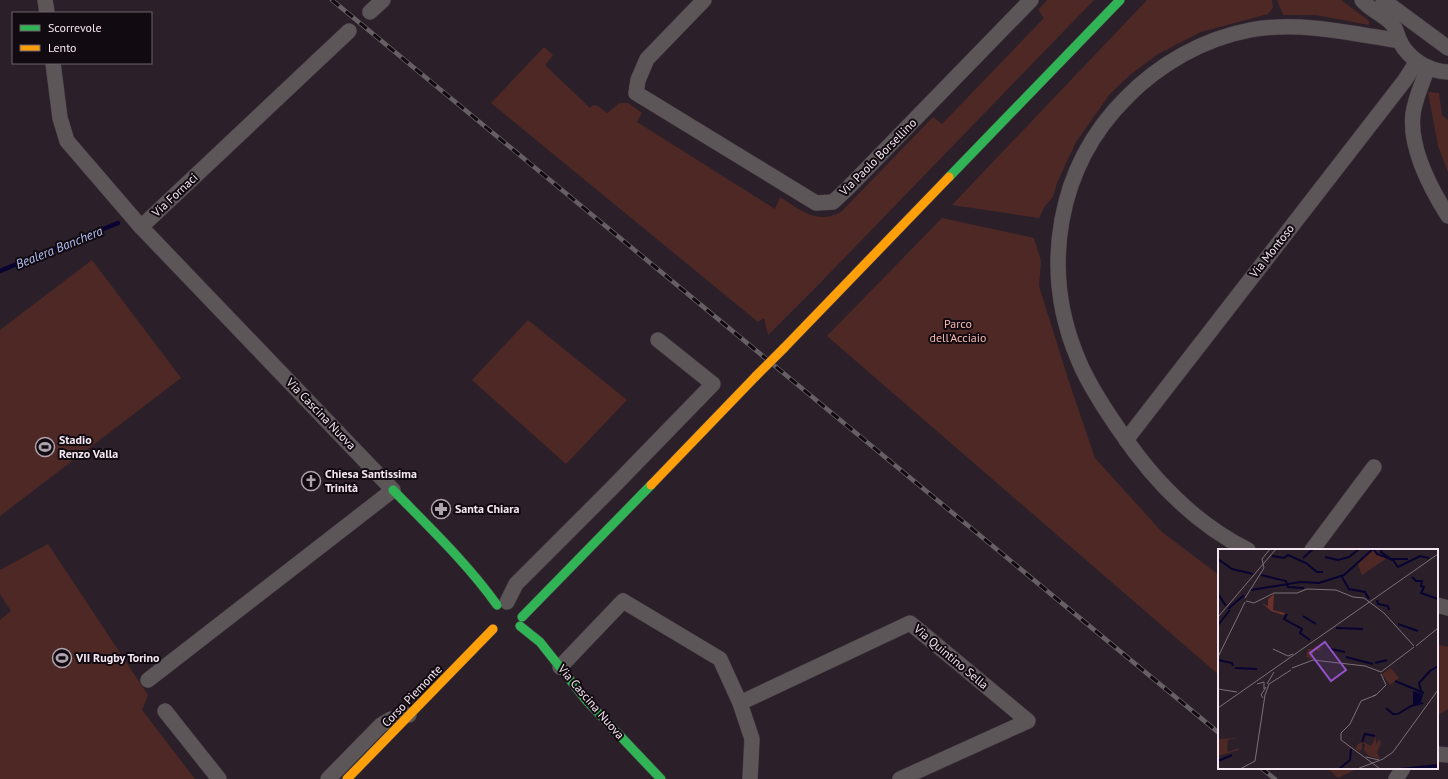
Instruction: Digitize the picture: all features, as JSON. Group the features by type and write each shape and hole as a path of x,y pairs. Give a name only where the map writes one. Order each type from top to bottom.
{"main road":[{"path":"512,634 521,622 756,376 1120,0"},
{"name":"Via Cascina Nuova","path":"394,490 438,536 489,594 520,611 521,622 540,642 586,700 661,779"},
{"path":"502,635 493,629 489,616 509,605"},
{"name":"Corso Piemonte","path":"347,779 493,629"}],"street":[{"path":"45,0 47,12"},
{"path":"370,12 384,0"},
{"name":"Via Paolo Borsellino","path":"704,0 647,59 638,80 636,93 816,203 833,202 1031,0"},
{"path":"1362,0 1391,22 1407,52 1423,64 1448,72"},
{"path":"1383,0 1448,48"},
{"path":"1246,549 1213,529 1192,514 1154,477 1126,440 1088,382 1078,358 1063,312 1057,259 1059,234 1072,181 1084,155 1100,128 1136,87 1159,69 1202,45 1223,37 1256,29 1306,26 1400,41"},
{"name":"Via Fornaci","path":"53,64 60,118 67,142 141,227 349,31"},
{"path":"1423,64 1413,113 1412,132 1420,162 1439,202 1448,216"},
{"name":"Via Montoso","path":"1126,440 1376,117 1423,64"},
{"name":"Via Cascina Nuova","path":"141,227 394,490"},
{"path":"509,605 516,584 713,384 658,340"},
{"path":"1313,549 1374,467"},
{"path":"148,680 394,490"},
{"path":"560,667 623,600 720,658 740,703 752,739 750,779"},
{"path":"1438,605 1448,608"},
{"name":"Via Quintino Sella","path":"740,703 910,623 1028,721 900,779"},
{"path":"165,711 219,779"},
{"path":"328,779 381,725 391,719 410,715"},
{"path":"1438,754 1448,755"},
{"path":"1396,779 1402,769"}],"green space":[{"path":"1047,0 1094,0 768,335 764,318 758,322 491,103 544,47 553,55 545,65 590,108 593,105 598,106 607,113 620,103 628,103 642,113 637,122 775,209 780,197 809,214 824,217 832,216 841,212 933,117 942,124 1044,18 1038,10"},
{"path":"1147,0 1272,0 1273,8 1268,14 1201,32 1158,54 1130,75 1109,95 1076,142 1057,183 1053,197 1045,206 1039,218 952,205"},
{"path":"1277,0 1341,0 1369,21 1369,25 1316,15 1283,15"},
{"path":"1428,92 1439,93 1442,115 1448,120 1448,172 1438,146"},
{"name":"Parco dell'Acciaio","path":"942,218 1034,238 1041,261 1039,286 1095,458 1162,532 1218,574 1218,674 827,336"},
{"name":"Stadio Renzo Valla","path":"92,260 181,378 0,516 0,330"},
{"path":"528,320 627,400 566,464 472,380"},
{"name":"VII Rugby Torino","path":"48,544 148,695 142,710 195,779 0,779 0,620 11,611 0,594 0,570"},
{"path":"1438,644 1448,647 1448,709 1438,715"},
{"path":"1328,769 1356,769 1338,778"}],"waterway":[{"name":"Bealera Banchera","path":"0,271 118,223"}],"railway":[{"path":"332,0 1218,732"},
{"path":"1262,769 1275,779"}],"traffic: fast":[{"path":"949,177 1120,0"},
{"path":"522,617 651,485"},
{"path":"393,490 460,560 497,605"},
{"path":"520,626 540,642 586,700 661,779"}],"traffic: slow":[{"path":"784,348 949,177"},
{"path":"756,376 784,348"},
{"path":"651,485 756,376"},
{"path":"347,779 493,629"}],"place":[{"name":"Stadio Renzo Valla","path":"45,447"},
{"name":"Chiesa Santissima Trinità","path":"311,481"},
{"name":"Santa Chiara","path":"441,509"},
{"name":"VII Rugby Torino","path":"62,658"}]}
